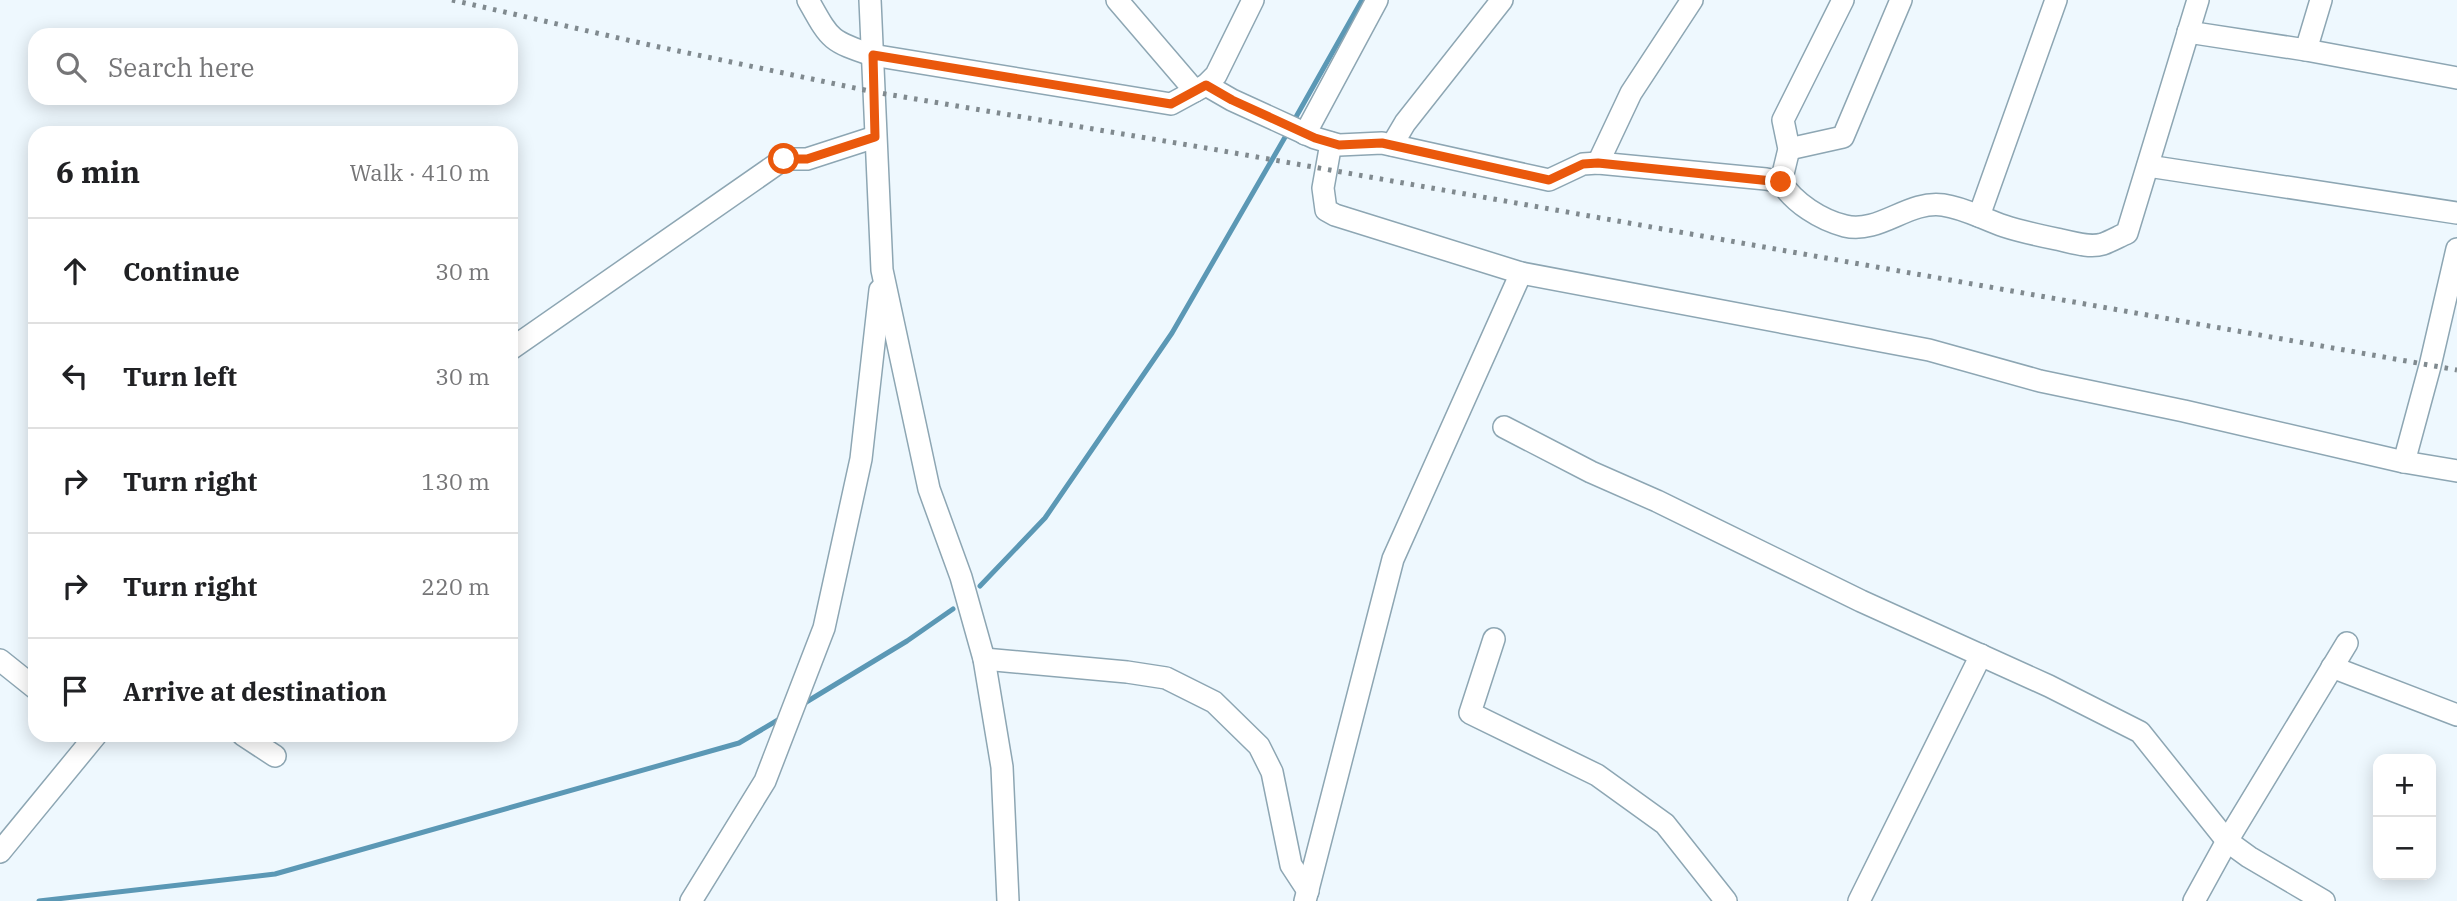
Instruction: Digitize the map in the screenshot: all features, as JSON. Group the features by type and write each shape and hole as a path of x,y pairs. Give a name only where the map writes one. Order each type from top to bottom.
{"street":[{"path":"808,0 827,33 840,44 873,55 1171,104 1201,88 1216,75 1253,0"},
{"path":"870,0 882,270 929,489 961,577 984,659 1002,767 1008,901"},
{"path":"1117,0 1201,88 1331,143 1392,145 1549,180 1583,164 1598,163 1781,182"},
{"path":"1305,134 1377,0"},
{"path":"1392,145 1405,123 1502,0"},
{"path":"1598,163 1631,93 1692,0"},
{"path":"1843,0 1783,120 1789,149 1781,182 1790,197 1833,221 1852,227 1868,226 1930,205 1958,208 2005,227 2054,239 2102,244 2127,233 2198,0"},
{"path":"1789,149 1843,137 1901,0"},
{"path":"1979,216 2056,0"},
{"path":"2306,50 2321,0"},
{"path":"2188,32 2306,50 2457,78"},
{"path":"518,344 784,159 807,159 875,137"},
{"path":"1331,143 1324,188 1326,210 1349,220 1521,273 1929,350 2039,381 2184,411 2404,462 2457,471"},
{"path":"2148,166 2457,213"},
{"path":"2404,462 2457,249"},
{"path":"691,901 765,781 824,628 861,459 882,270"},
{"path":"1306,896 1393,559 1521,273"},
{"path":"1504,427 1591,472 1657,501 1861,601 2049,685 2140,732 2227,841 2324,901"},
{"path":"1494,639 1470,713 1597,775 1665,824 1726,901"},
{"path":"2194,901 2227,841 2347,643"},
{"path":"1859,901 1980,654"},
{"path":"984,659 1166,678 1214,702 1259,746 1268,763 1291,865 1306,896"},
{"path":"0,660 28,682"},
{"path":"2332,667 2457,715"},
{"path":"0,852 89,742"},
{"path":"254,742 275,756"}],"waterway":[{"path":"1292,124 1362,0"},
{"path":"980,586 1045,518 1172,333 1288,132"},
{"path":"803,704 907,641 953,609"},
{"path":"39,901 275,874 739,743 783,717"}],"railway":[{"path":"452,0 874,92 1212,149 2457,370"}],"route":[{"path":"784,159 807,159 875,137 873,55 1171,104 1206,85 1232,100 1331,143 1382,143 1549,180 1583,164 1598,163 1781,182"}]}
